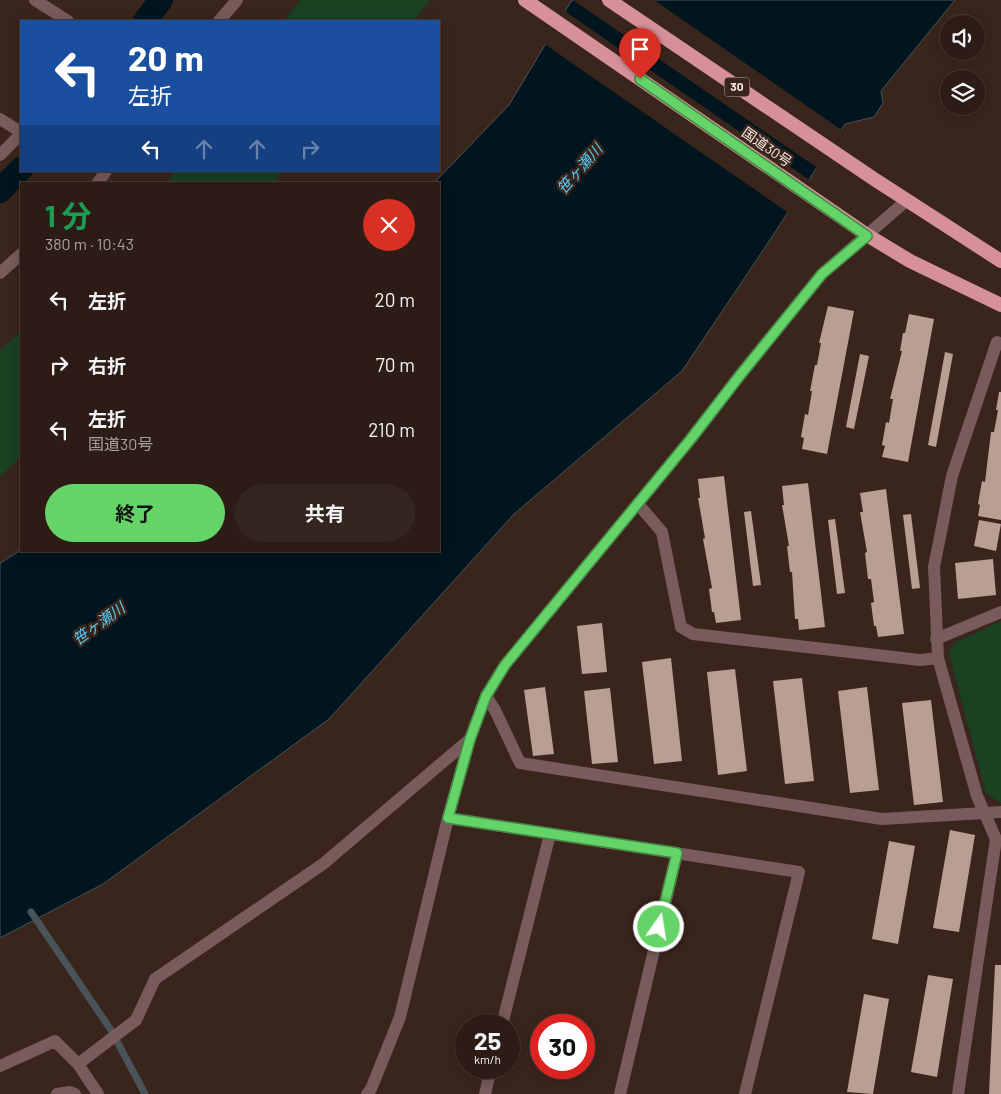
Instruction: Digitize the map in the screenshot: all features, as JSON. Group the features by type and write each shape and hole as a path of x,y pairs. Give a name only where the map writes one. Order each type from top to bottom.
{"highway":[{"name":"国道30号","path":"525,0 867,236 910,261 1001,305"},
{"name":"30","path":"609,0 906,201 1001,261"}],"street":[{"path":"35,0 66,20"},
{"path":"220,20 237,0"},
{"path":"0,119 20,132"},
{"path":"0,155 20,134"},
{"path":"366,1094 371,1089 400,1017 448,818 470,739 486,696 505,665 638,504 822,274 906,201"},
{"path":"0,274 20,255"},
{"path":"958,1094 996,839 977,796 938,658 934,567 952,476 997,342 1001,344"},
{"path":"638,504 662,532 681,627 693,634 920,660 938,658"},
{"path":"936,639 1001,612"},
{"path":"486,696 495,710 520,762 882,819 1001,812"},
{"path":"78,1064 136,1020 155,979 323,864 470,739"},
{"path":"448,818 800,872 744,1094"},
{"path":"505,1014 550,834"},
{"path":"620,1094 677,853"},
{"path":"0,1066 55,1041 78,1064 98,1094"},
{"path":"484,1094 488,1079"},
{"path":"57,1094 70,1092 75,1094"}],"green space":[{"path":"300,0 430,0 415,20 285,20"},
{"path":"174,172 283,172 276,182 167,182"},
{"path":"20,333 20,457 0,477 0,350"},
{"path":"1001,621 1001,803 986,793 949,653 954,643"}],"water":[{"name":"笹ヶ瀬川","path":"572,0 955,0 943,15 940,15 940,18 881,91 883,103 874,117 845,124 682,371 514,514 329,719 103,884 0,938 0,563 20,551 440,552 440,182 435,182 509,105"}],"pier":[{"path":"573,0 654,0 843,131 819,169"},
{"path":"563,10 811,181 790,214 543,43"}],"building":[{"path":"828,306 854,311 827,454 802,449 804,438 801,437 805,414 808,415 812,391 810,391"},
{"path":"909,314 934,319 908,462 882,457 885,446 882,445 886,422 889,423 893,399 890,399 902,351 900,351 903,333 905,333"},
{"path":"945,352 953,354 936,447 928,445"},
{"path":"860,354 869,356 854,429 846,427"},
{"path":"999,392 1001,392 1001,520 978,516 980,505 978,504 982,481 985,482 991,432 994,432 998,410 996,410"},
{"path":"724,476 741,620 716,623 714,612 712,612 709,589 712,588 703,539 705,538 698,498 700,498 698,479"},
{"path":"808,483 825,627 799,630 798,619 795,619 792,572 790,572 787,546 789,546 782,505 784,505 782,486"},
{"path":"886,489 904,634 878,637 876,626 874,626 871,603 874,602 871,579 868,579 865,553 867,552 860,512 863,512 860,493"},
{"path":"751,511 761,585 753,586 744,512"},
{"path":"911,514 920,588 912,589 903,515"},
{"path":"835,519 845,593 837,594 828,520"},
{"path":"979,520 1001,524 996,551 974,546"},
{"path":"993,559 996,595 958,599 955,563"},
{"path":"602,623 607,672 582,674 577,626"},
{"path":"671,658 682,761 654,764 642,662"},
{"path":"735,669 747,771 718,775 707,672"},
{"path":"802,678 814,781 785,784 773,681"},
{"path":"545,687 554,754 533,756 524,690"},
{"path":"867,687 879,790 850,793 838,691"},
{"path":"610,688 618,762 592,764 584,691"},
{"path":"931,700 943,802 914,805 902,703"},
{"path":"950,830 975,835 959,932 933,928"},
{"path":"889,841 915,846 898,944 872,939"},
{"path":"995,965 1001,965 1001,1094 989,1094"},
{"path":"928,975 953,979 937,1077 911,1072"},
{"path":"864,994 889,999 873,1094 847,1092"}],"waterway":[{"path":"146,20 161,0"},
{"path":"0,191 20,170"},
{"path":"31,912 111,1030 145,1094"}],"route":[{"path":"640,79 867,236 822,274 690,440 505,665 486,696 470,739 448,818 677,853 659,927"}]}
